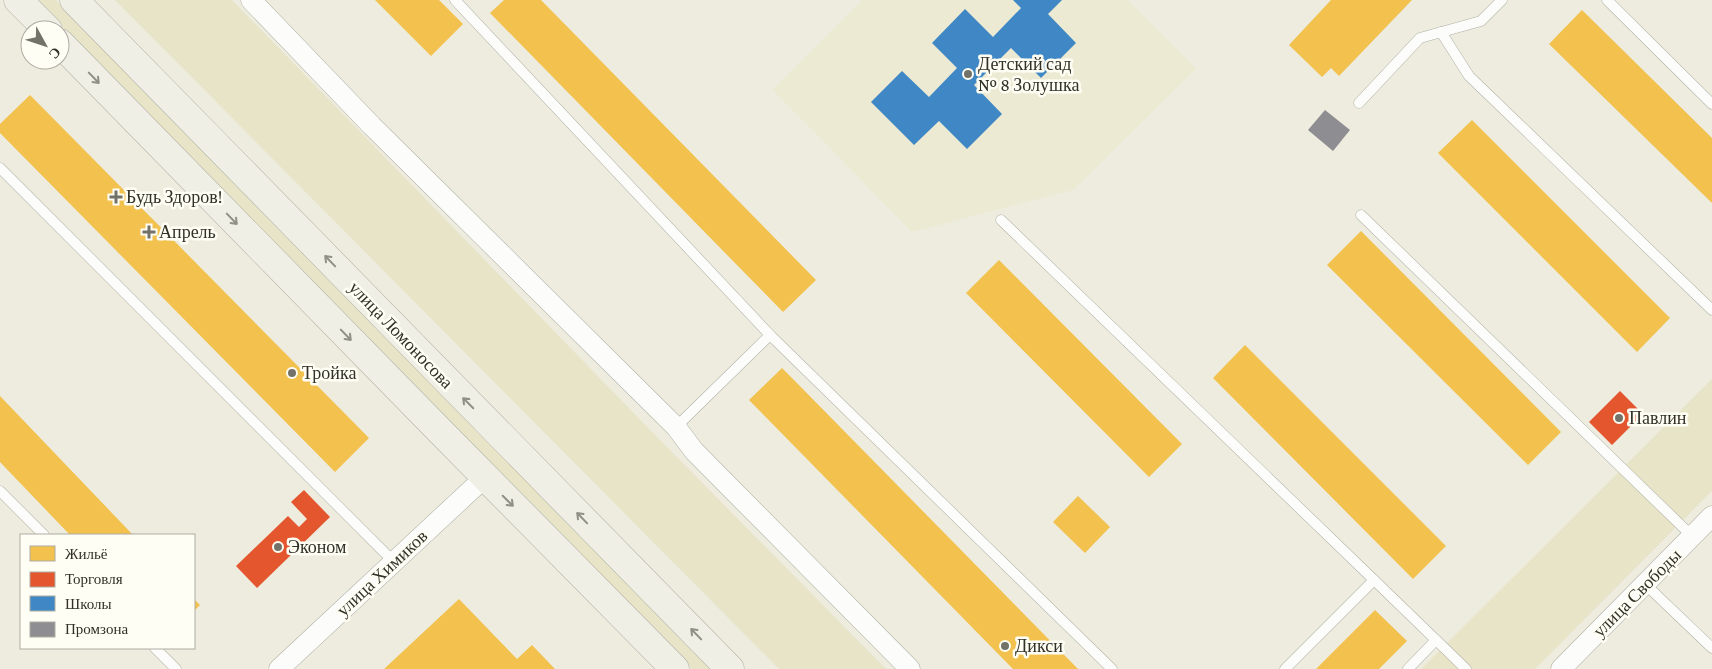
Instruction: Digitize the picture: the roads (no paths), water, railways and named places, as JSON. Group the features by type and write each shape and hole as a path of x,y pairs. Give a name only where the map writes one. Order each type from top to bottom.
{"main road":[{"path":"18,0 38,20"},
{"name":"улица Ломоносова","path":"74,0 730,669"},
{"path":"70,53 674,669"}],"street":[{"path":"250,0 372,126 676,427 694,451 910,669"},
{"name":"улица Химиков","path":"279,669 484,477"},
{"name":"улица Свободы","path":"1561,669 1712,516"}],"lane":[{"path":"455,0 770,335 1112,669"},
{"path":"1359,103 1420,38 1481,21 1502,0"},
{"path":"1607,0 1712,104"},
{"path":"1442,32 1469,76 1712,310"},
{"path":"0,168 394,562"},
{"path":"1361,215 1692,536"},
{"path":"1001,220 1466,669"},
{"path":"676,427 770,335"},
{"path":"0,491 43,534"},
{"path":"1285,669 1374,580"},
{"path":"1645,584 1712,648"},
{"path":"1408,669 1436,640"},
{"path":"156,649 176,669"}],"place":[{"name":"Детский сад № 8 Золушка","path":"968,74"},
{"name":"Будь Здоров!","path":"116,197"},
{"name":"Апрель","path":"149,232"},
{"name":"Тройка","path":"292,373"},
{"name":"Павлин","path":"1619,418"},
{"name":"Эконом","path":"278,547"},
{"name":"Дикси","path":"1005,646"}]}
